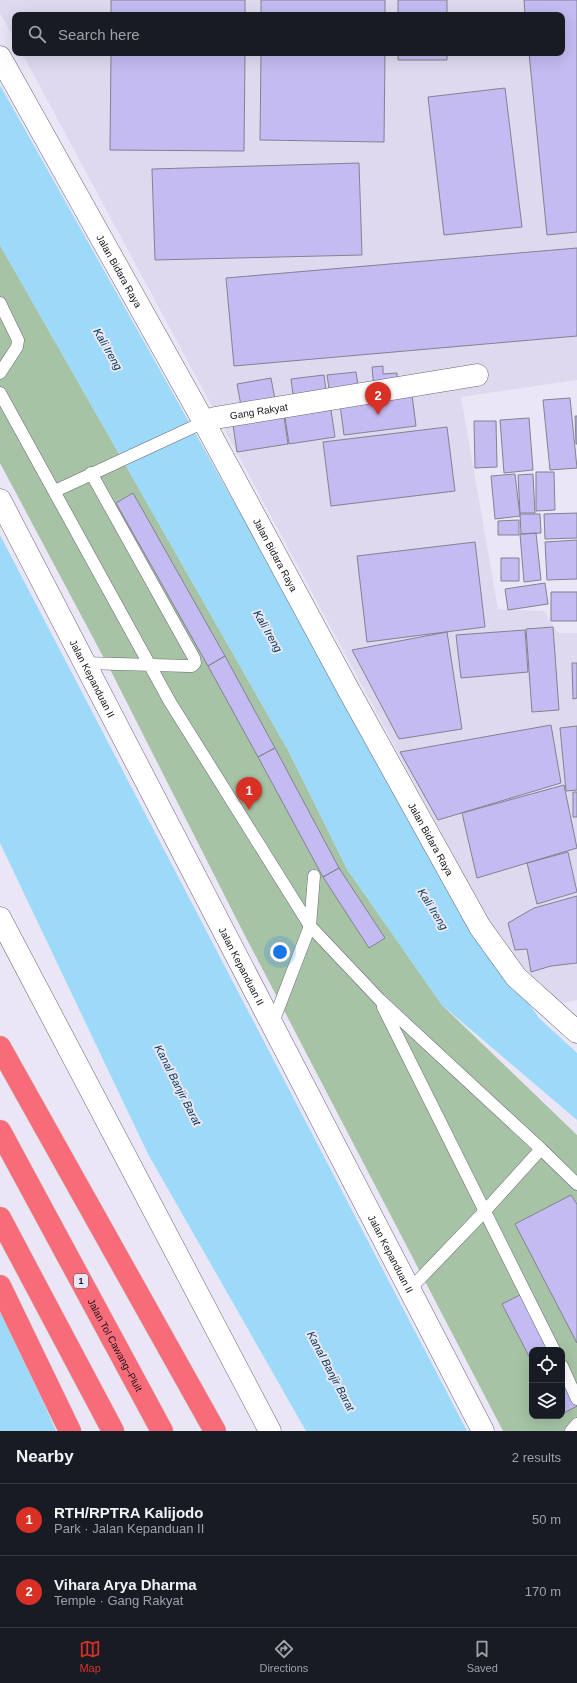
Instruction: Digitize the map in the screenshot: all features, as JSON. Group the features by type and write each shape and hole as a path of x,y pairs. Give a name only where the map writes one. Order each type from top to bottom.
{"highway":[{"path":"0,1047 213,1428"},
{"name":"Jalan Tol Cawang–Pluit","path":"0,1131 162,1431"},
{"path":"0,1218 113,1431"},
{"path":"0,1286 70,1431"}],"street":[{"name":"Jalan Bidara Raya","path":"0,57 200,423 480,928 516,977 577,1032"},
{"name":"Gang Rakyat","path":"200,423 216,418 477,375"},
{"name":"Jalan Kepanduan II","path":"0,500 483,1431"},
{"path":"0,918 270,1431"}],"lane":[{"path":"0,302 18,340 18,343 0,373"},
{"path":"0,393 170,702 310,926 380,1000 577,1184"},
{"name":"Gang Rakyat","path":"55,491 117,460 200,423"},
{"path":"84,663 192,666 195,661 91,473"},
{"path":"272,1025 310,926 314,876"},
{"path":"380,1000 484,1212 552,1347"},
{"path":"410,1289 484,1212 541,1149"},
{"path":"565,1372 577,1398"},
{"path":"571,1431 577,1424"}],"shaded area":[{"path":"0,0 577,0 577,380 461,397 498,609 544,611 558,633 577,633 577,1000 559,1004 509,959 24,56 565,56 565,12 12,12 12,35 0,13"}],"green space":[{"path":"0,245 288,750 347,869 442,1005 577,1135 577,1431 503,1431 239,924 114,677 0,463"}],"water":[{"name":"Kali Ireng","path":"0,85 456,898 539,1018 577,1053 577,1120 442,1005 347,869 288,750 0,245"},
{"name":"Kanal Banjir Barat","path":"0,535 467,1431 306,1431 148,1154 0,843"},
{"path":"0,1302 56,1431 0,1431"}],"building":[{"path":"111,0 245,0 245,12 111,12"},
{"path":"261,0 385,0 385,12 261,12"},
{"path":"398,0 447,0 447,12 398,12"},
{"path":"524,0 577,0 577,232 547,235 529,56 565,56 565,12 525,12"},
{"path":"111,56 245,56 244,151 110,150"},
{"path":"261,56 385,56 384,142 260,140"},
{"path":"398,56 447,56 447,60 398,60"},
{"path":"505,88 522,227 444,235 428,97"},
{"path":"359,163 362,255 155,260 152,169"},
{"path":"577,248 577,336 234,366 226,278"},
{"path":"383,366 383,374 397,373 397,387 374,389 372,367"},
{"path":"356,372 359,392 330,395 327,375"},
{"path":"324,375 327,399 294,403 291,379"},
{"path":"271,378 276,405 242,411 237,384"},
{"path":"412,395 416,426 344,435 340,405"},
{"path":"570,398 577,468 550,470 543,400"},
{"path":"331,410 335,437 289,444 285,417"},
{"path":"575,416 577,416 577,444 576,444"},
{"path":"284,417 288,444 237,452 233,425"},
{"path":"529,418 533,470 504,473 500,420"},
{"path":"474,421 496,421 497,467 475,468"},
{"path":"447,427 455,491 331,506 323,442"},
{"path":"536,472 554,472 555,510 536,511"},
{"path":"515,474 520,516 495,519 491,476"},
{"path":"533,474 535,513 520,513 518,475"},
{"path":"133,493 225,656 208,666 116,503"},
{"path":"577,513 577,538 545,539 544,514"},
{"path":"520,514 540,514 541,533 521,534"},
{"path":"519,520 519,535 498,535 498,521"},
{"path":"536,533 541,580 524,582 520,534"},
{"path":"577,540 577,579 547,580 545,542"},
{"path":"475,542 485,627 367,642 357,556"},
{"path":"501,558 519,558 519,581 501,581"},
{"path":"545,583 548,604 508,610 505,589"},
{"path":"551,592 577,592 577,621 551,621"},
{"path":"553,627 559,710 532,712 526,629"},
{"path":"525,630 528,672 461,678 456,635"},
{"path":"447,632 462,729 399,739 352,650"},
{"path":"225,656 275,748 258,757 208,666"},
{"path":"572,663 577,663 577,698 573,699"},
{"path":"551,725 561,783 438,820 400,752"},
{"path":"577,726 577,790 566,791 560,728"},
{"path":"275,748 339,868 323,877 258,757"},
{"path":"564,785 577,848 477,878 462,813"},
{"path":"573,792 577,792 577,817 573,817"},
{"path":"568,852 577,892 537,904 527,863"},
{"path":"339,868 385,938 369,948 323,877"},
{"path":"577,896 577,963 551,966 531,972 527,949 515,950 508,923 534,908"},
{"path":"571,1195 577,1204 577,1343 515,1224"},
{"path":"520,1295 547,1347 529,1347 529,1356 502,1304"},
{"path":"565,1381 577,1403 577,1406 565,1412"}],"place":[{"name":"Vihara Arya Dharma","path":"378,415"},
{"name":"RTH/RPTRA Kalijodo","path":"249,810"}]}
